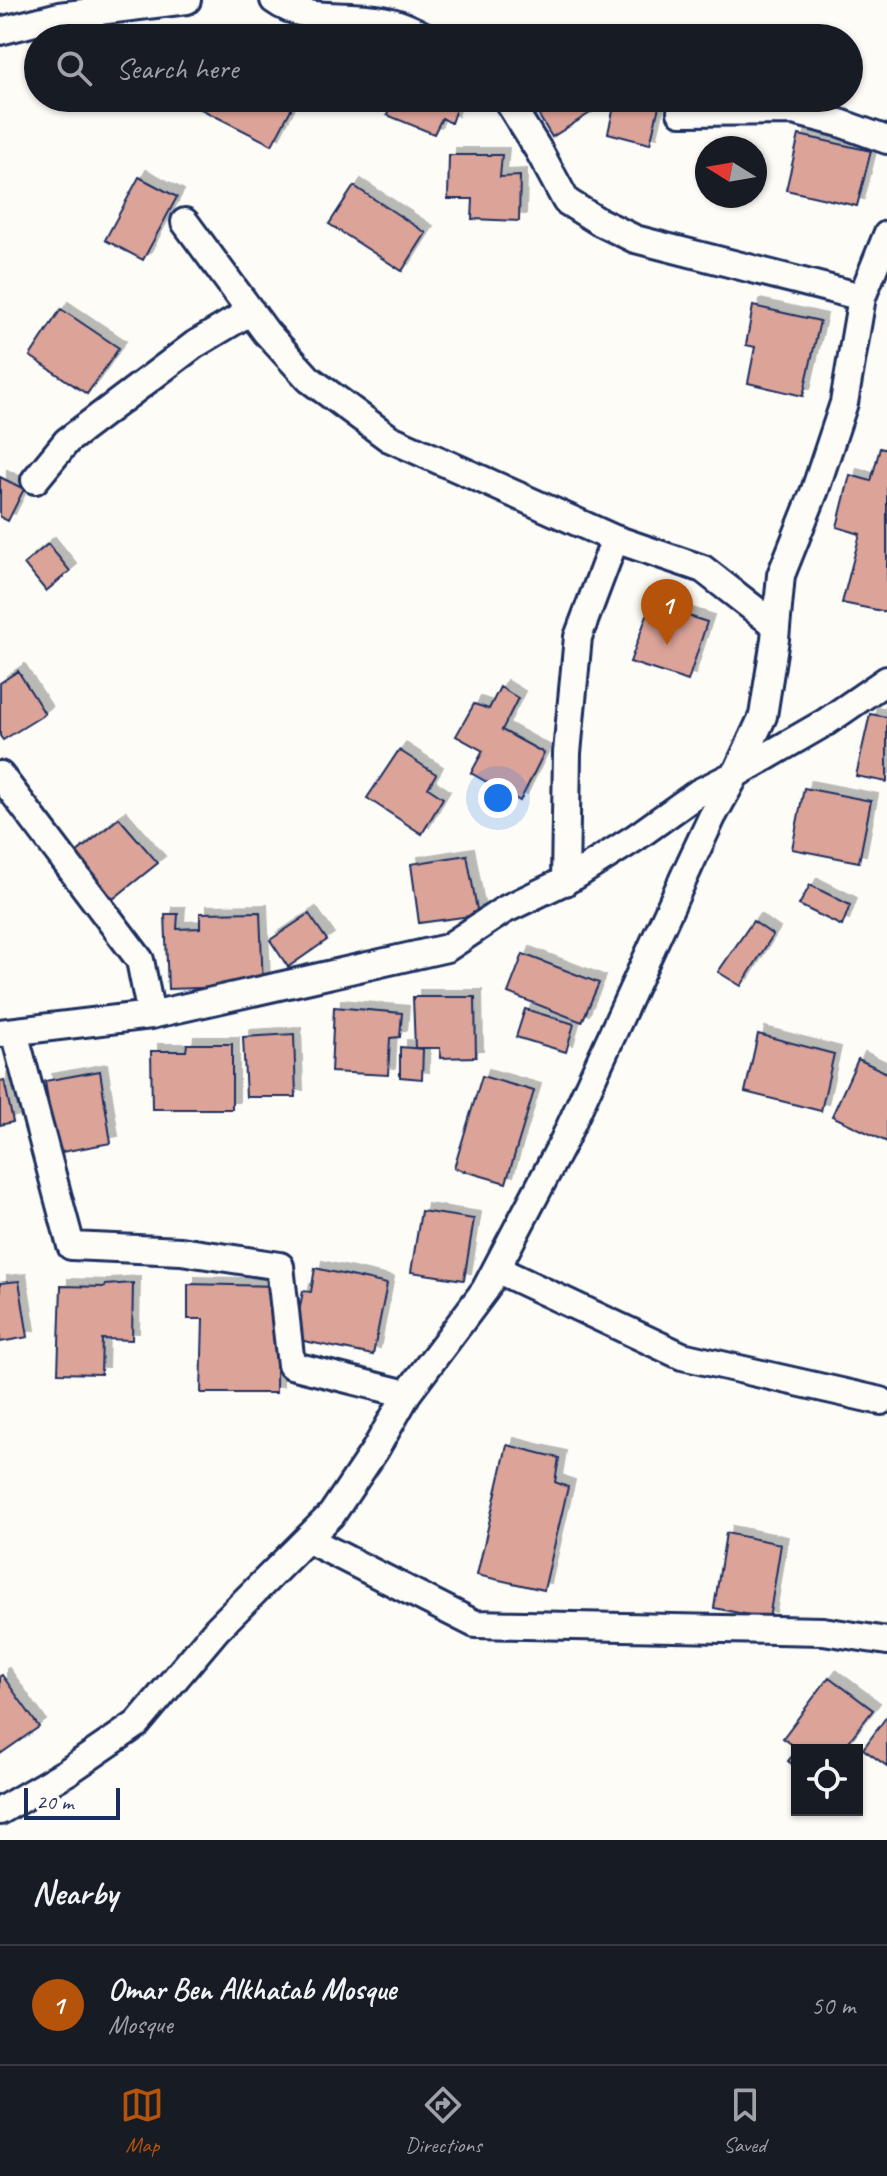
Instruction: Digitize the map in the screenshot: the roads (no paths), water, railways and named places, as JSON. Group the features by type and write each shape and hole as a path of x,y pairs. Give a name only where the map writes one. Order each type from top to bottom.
{"street":[{"path":"0,31 58,8 187,0"},
{"path":"274,0 288,10 397,24"},
{"path":"515,112 566,201 598,221 635,239 862,297"},
{"path":"797,112 887,140"},
{"path":"185,222 266,332 309,379 389,438 615,539 703,569 776,626"},
{"path":"0,1811 67,1772 137,1724 217,1629 332,1514 375,1450 407,1394 485,1290 564,1140 712,817 763,716 781,575 815,490 844,403 862,297 887,235"},
{"path":"35,480 67,441 194,345 251,311"},
{"path":"565,882 567,753 578,637 615,539"},
{"path":"407,1394 291,1365 280,1266 181,1251 71,1246 7,1033 151,1015 447,948 504,910 565,882 698,793 826,722 887,680"},
{"path":"0,775 140,960 151,1015"},
{"path":"496,1269 682,1356 881,1401"},
{"path":"307,1539 475,1624 823,1631 887,1641"}],"place":[{"name":"Omar Ben Alkhatab Mosque","path":"667,645"}]}
